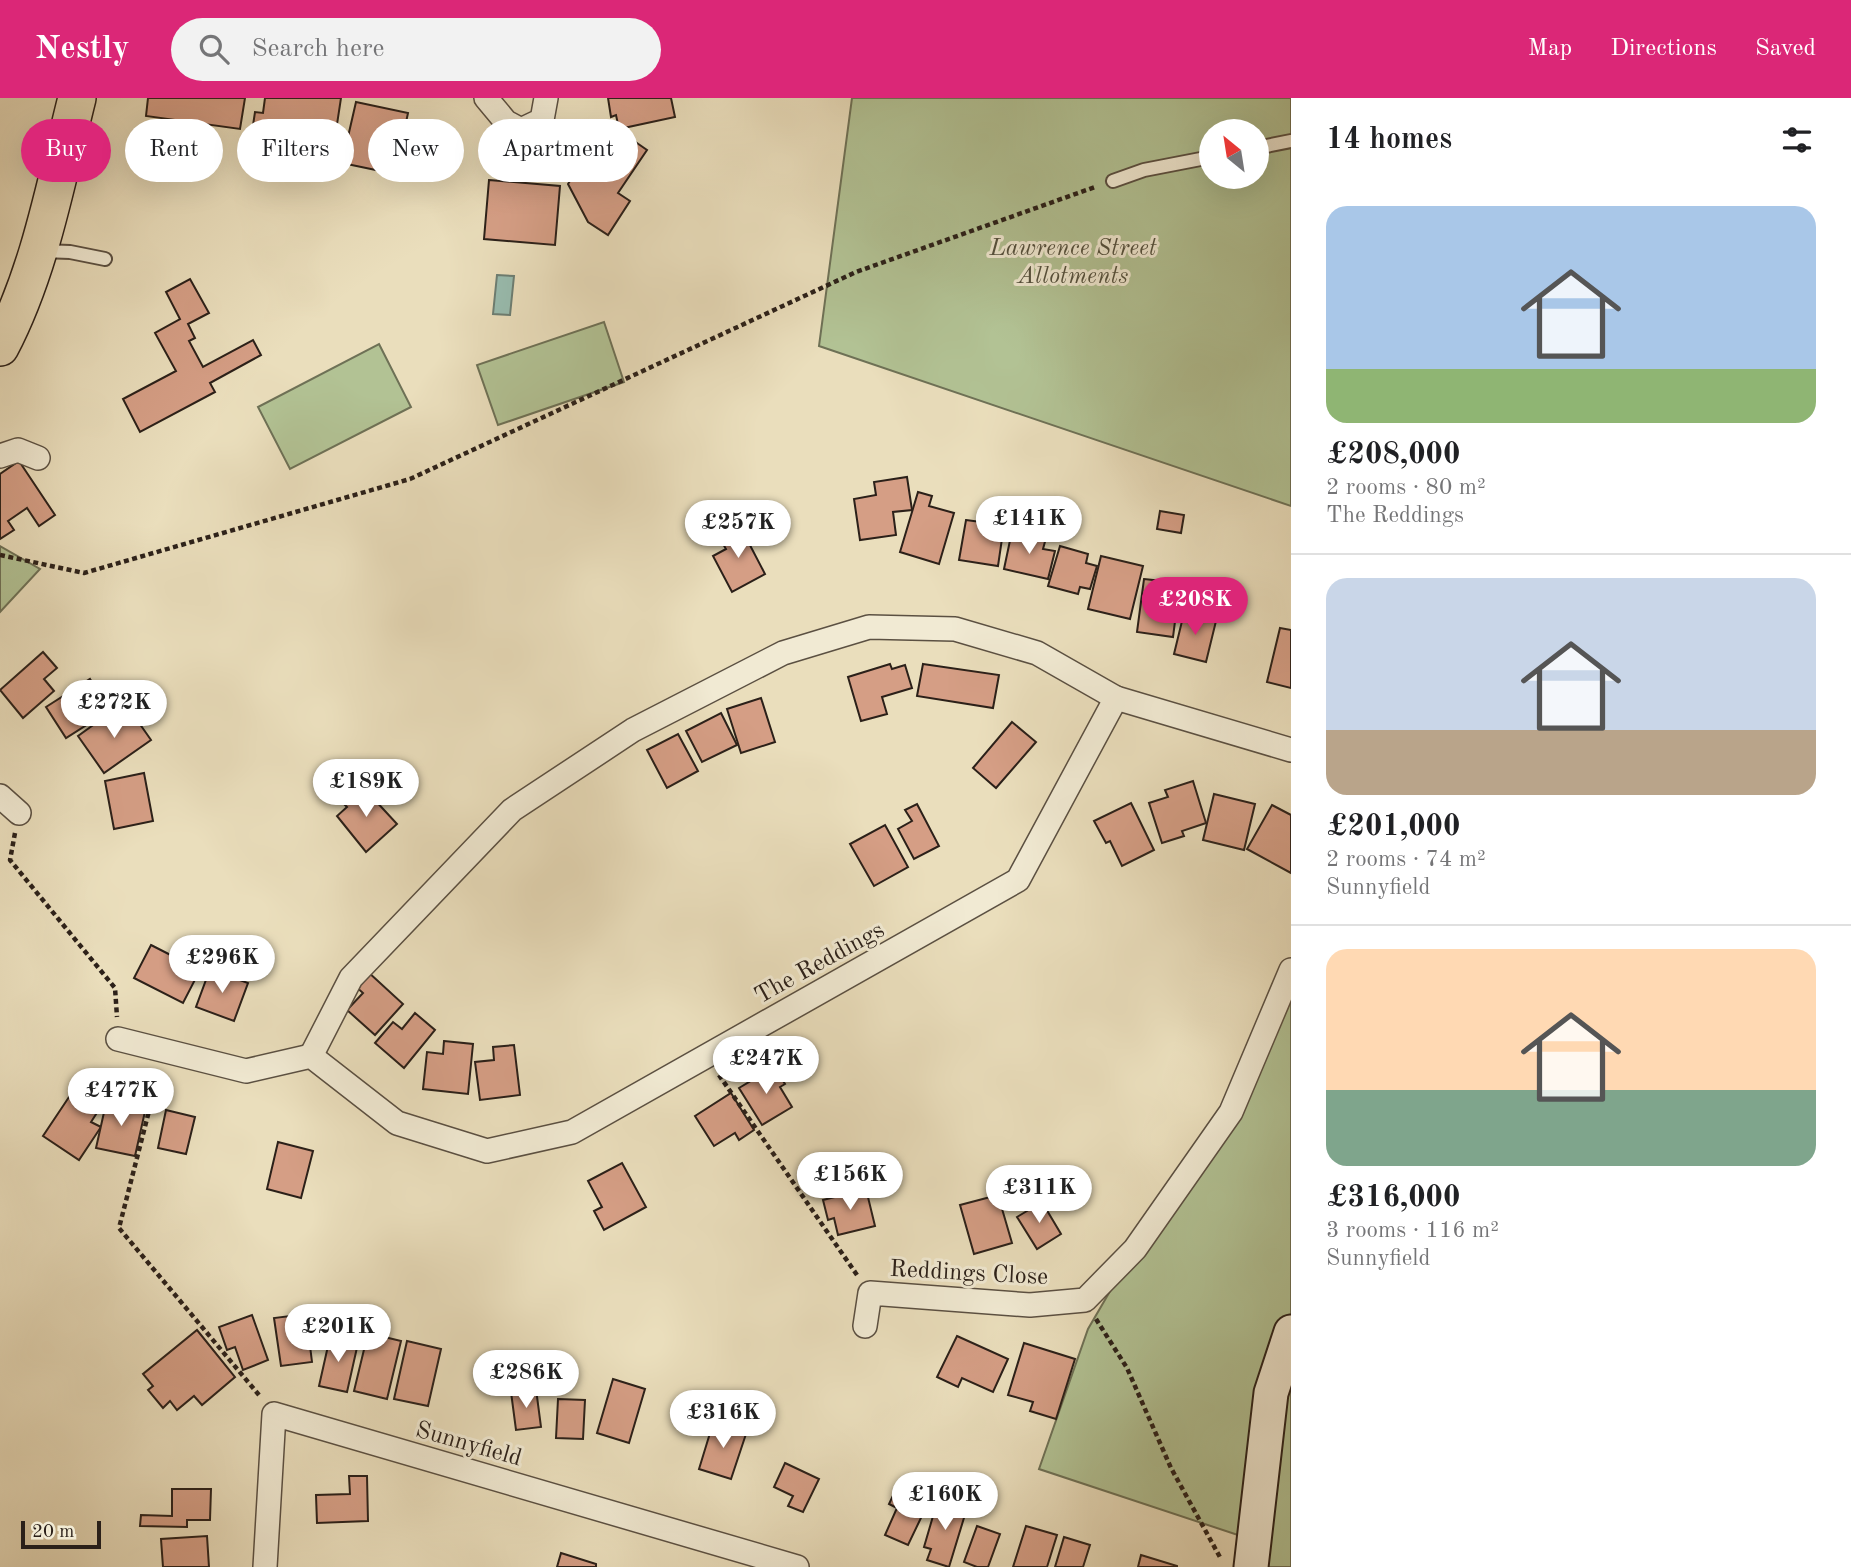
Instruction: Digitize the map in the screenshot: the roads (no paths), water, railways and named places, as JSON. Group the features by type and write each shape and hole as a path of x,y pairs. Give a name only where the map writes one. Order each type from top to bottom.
{"main road":[{"path":"0,347 12,325 38,250 77,98"}],"street":[{"path":"486,98 506,122 521,130 542,120 546,98"},
{"path":"0,456 18,450 38,458"},
{"path":"118,1039 246,1071 311,1055 351,978 512,810 633,730 783,653 869,627 955,629 1037,653 1116,698 1291,750"},
{"name":"The Reddings","path":"311,1055 397,1123 487,1151 572,1132 1018,880 1116,698"},
{"path":"0,796 19,813"},
{"name":"Reddings Close","path":"865,1326 870,1293 1030,1305 1085,1300 1135,1250 1231,1112 1291,970"},
{"path":"1251,1567 1271,1393 1291,1332"},
{"name":"Sunnyfield","path":"265,1567 274,1414 797,1567"}],"lane":[{"path":"1269,145 1291,141"},
{"path":"1113,181 1144,170 1199,159"},
{"path":"38,250 70,251 105,259"}],"water":[{"path":"497,275 514,276 510,315 493,314"}],"park label":[{"name":"Lawrence Street Allotments","path":"1073,261"}]}
